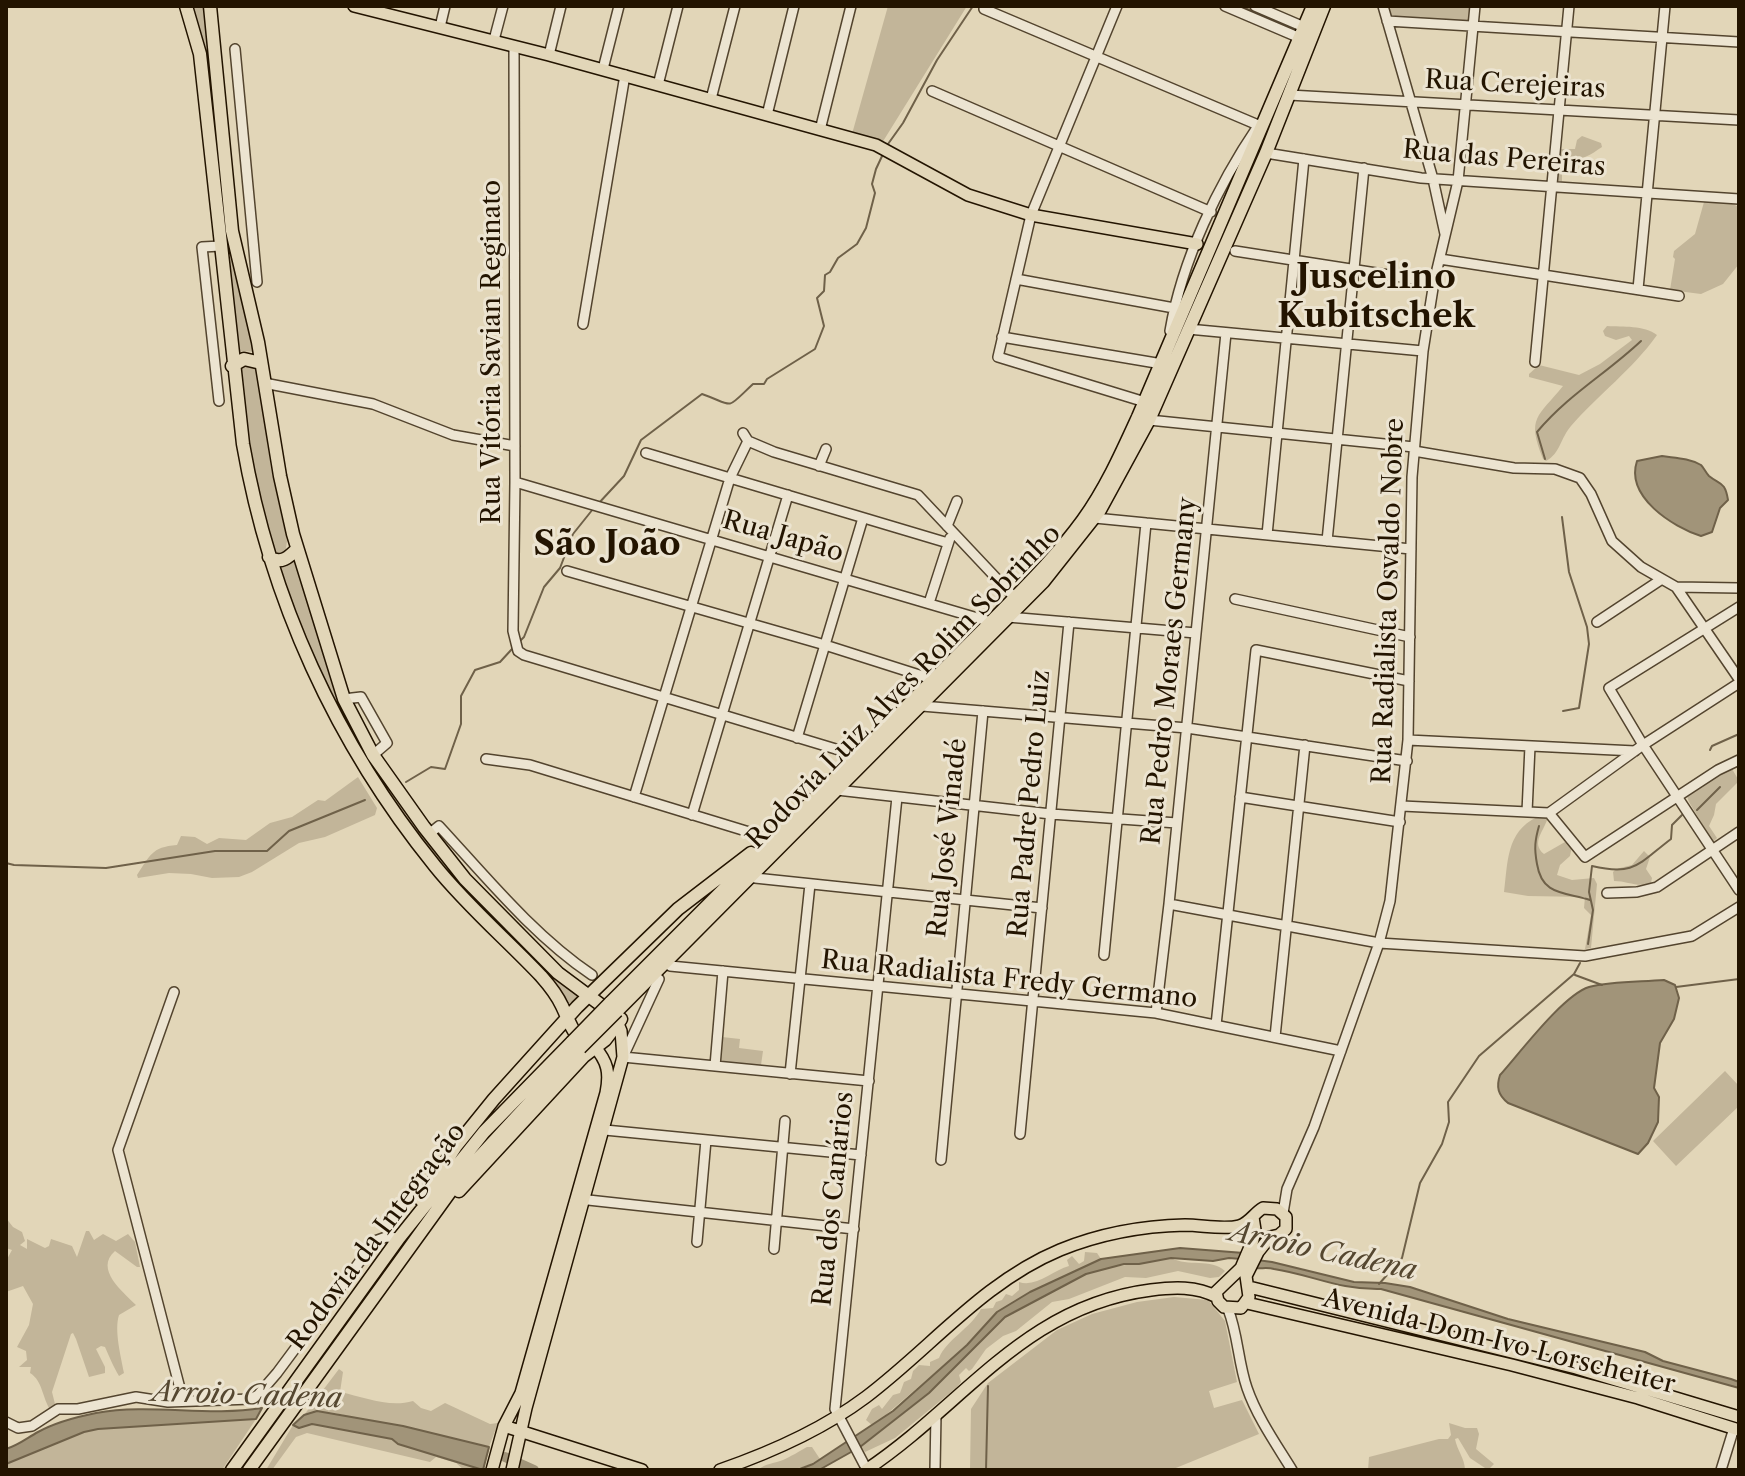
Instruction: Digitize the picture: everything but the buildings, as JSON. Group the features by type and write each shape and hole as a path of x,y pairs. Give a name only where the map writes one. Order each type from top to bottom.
{"highway":[{"path":"186,6 200,54 232,366 247,472 279,590 319,685 377,787 437,868 554,992 579,1037 594,1046"},
{"path":"210,6 232,231 253,314 280,476 297,549 344,699 373,755 465,879 558,973 609,1011 615,1012"},
{"name":"Rodovia Luiz Alves Rolim Sobrinho","path":"615,1012 772,839 1015,598 1085,516 1114,467 1162,364 1313,6"},
{"name":"Rodovia Luiz Alves Rolim Sobrinho","path":"615,1012 922,706 1061,561 1095,518 1149,420 1266,153 1324,6"},
{"path":"232,366 244,359 261,363"},
{"path":"269,557 286,559 297,549"},
{"path":"401,1236 407,1221 456,1146 494,1099 588,996 678,909 772,839"},
{"path":"576,1045 659,979 755,878 786,840"},
{"path":"429,1218 443,1209 594,1046 605,1040 615,1012"},
{"name":"Rodovia da Integração","path":"249,1470 429,1218 490,1142 576,1045"},
{"name":"Rodovia da Integração","path":"232,1470 401,1236 484,1132 576,1045"}],"main road":[{"path":"354,6 385,10 884,148 968,195 1031,215 1197,244"},
{"path":"492,1470 503,1431 521,1393 580,1199 605,1130 623,1057 621,1031 615,1012"},
{"path":"512,1470 609,1075 603,1056 594,1046"},
{"path":"1246,1277 1231,1278 1217,1289 1221,1305 1239,1307 1254,1250 1257,1212 1270,1207 1283,1213 1287,1221 1286,1229 1254,1250"},
{"path":"1254,1223 1270,1237"},
{"path":"720,1470 770,1452 866,1397 980,1298 1037,1261 1084,1242 1125,1231 1177,1226 1238,1227 1254,1223"},
{"name":"Avenida Dom Ivo Lorscheiter","path":"1246,1277 1576,1368 1737,1425"},
{"path":"867,1470 1019,1344 1067,1314 1119,1296 1157,1289 1193,1288 1217,1297"},
{"name":"Avenida Dom Ivo Lorscheiter","path":"1239,1307 1512,1365 1737,1425"},
{"path":"503,1431 642,1470"}],"street":[{"path":"440,27 445,6"},
{"path":"494,40 503,6"},
{"path":"549,55 561,6"},
{"path":"603,69 619,6"},
{"path":"658,85 678,6"},
{"path":"711,99 735,6"},
{"path":"767,115 794,6"},
{"path":"820,130 851,6"},
{"path":"1117,6 1031,215 998,357 1145,402"},
{"path":"1225,6 1302,33"},
{"path":"1255,6 1302,33"},
{"name":"Rua Radialista Osvaldo Nobre","path":"1283,1213 1287,1189 1314,1127 1379,943 1390,901 1407,761 1414,449 1423,351 1434,282 1446,238 1433,179 1383,6"},
{"path":"1446,238 1458,181 1475,6"},
{"path":"1535,362 1569,6"},
{"path":"1638,289 1665,6"},
{"path":"984,9 1262,121 1244,146 1197,244 1174,308 1167,349"},
{"path":"1387,21 1739,42"},
{"name":"Rua Vitória Savian Reginato","path":"514,46 518,649 664,698"},
{"path":"235,49 257,282"},
{"path":"583,324 625,75"},
{"path":"932,91 1211,212"},
{"name":"Rua Cerejeiras","path":"1289,95 1739,120"},
{"name":"Rua das Pereiras","path":"1266,153 1433,179 1739,199"},
{"path":"225,162 246,159"},
{"path":"1267,535 1304,159"},
{"path":"1327,541 1364,168"},
{"path":"232,231 252,228"},
{"path":"219,401 202,247 221,246"},
{"path":"1235,251 1434,282"},
{"path":"1440,259 1679,296"},
{"path":"205,282 224,277"},
{"path":"1016,279 1174,308"},
{"path":"209,314 227,312"},
{"path":"1188,329 1423,351"},
{"name":"Rua Pedro Moraes Germany","path":"1156,1013 1226,333"},
{"path":"1002,337 1162,364"},
{"path":"216,368 232,366"},
{"path":"264,383 373,404 444,433 515,446"},
{"path":"1149,420 1337,439 1414,449 1502,466 1555,469 1574,474 1591,494 1612,541 1628,558 1676,587 1739,681 1549,813 1402,806"},
{"path":"634,797 730,478 746,437 819,466 918,495 1015,598"},
{"path":"819,466 826,449"},
{"path":"646,453 948,543"},
{"name":"Rua Japão","path":"515,482 991,622"},
{"path":"692,815 788,495"},
{"path":"929,603 948,543 957,501"},
{"path":"797,738 863,518"},
{"path":"1095,518 1411,549"},
{"path":"1104,955 1146,523"},
{"path":"567,571 935,680"},
{"path":"1597,622 1662,579"},
{"path":"1676,587 1739,588"},
{"path":"1235,599 1410,637"},
{"path":"1739,607 1609,688 1639,748 1678,796 1739,890"},
{"path":"1008,617 1196,633"},
{"name":"Rua Padre Pedro Luiz","path":"1020,1134 1069,622"},
{"path":"1216,1025 1256,650 1409,681"},
{"path":"344,699 361,697 387,743 373,755"},
{"path":"664,698 859,756"},
{"path":"922,706 1187,728 1407,761"},
{"name":"Rua José Vinadé","path":"941,1160 983,711"},
{"path":"1408,740 1639,748"},
{"path":"1275,1037 1305,745"},
{"path":"1527,812 1530,746"},
{"path":"486,759 530,765 772,839"},
{"path":"1549,813 1585,857 1739,760"},
{"path":"837,790 1051,814 1177,823"},
{"name":"Rua dos Canários","path":"837,1416 835,1407 897,797"},
{"path":"1240,797 1400,822"},
{"path":"429,834 439,826 530,922 574,963 592,975"},
{"path":"1607,893 1648,891 1739,832"},
{"path":"465,879 476,867"},
{"path":"755,878 1042,908"},
{"path":"790,1074 810,884"},
{"path":"1169,904 1379,943 1585,956 1692,936 1739,907"},
{"path":"518,934 530,922"},
{"name":"Rua Radialista Fredy Germano","path":"670,966 1156,1013 1341,1051"},
{"path":"715,1066 723,971"},
{"path":"659,979 623,1057 869,1081"},
{"path":"174,992 118,1150 183,1400"},
{"path":"774,1249 785,1121"},
{"path":"605,1130 861,1155"},
{"path":"697,1242 706,1140"},
{"name":"Rua Radialista Osvaldo Nobre","path":"1270,1207 1287,1189"},
{"path":"580,1199 854,1229"},
{"path":"6,1422 18,1428 32,1426 58,1409 78,1409 136,1397 168,1402 251,1399 258,1395 375,1241 401,1236"},
{"path":"1239,1307 1235,1325 1247,1389 1292,1470"},
{"path":"935,1470 936,1414"},
{"path":"837,1416 867,1470"},
{"path":"1721,1470 1737,1425"}],"shaded area":[{"path":"193,6 205,6 255,352 242,351 236,355 201,44"},
{"path":"888,6 967,6 882,143 852,134"},
{"path":"1387,6 1470,6 1468,22 1390,17"},
{"path":"1582,136 1601,143 1602,147 1587,156 1565,162 1562,165 1562,181 1557,182 1559,149 1575,149 1577,140"},
{"path":"1704,202 1728,202 1739,207 1739,264 1723,284 1701,294 1670,290 1674,251 1695,234"},
{"path":"1607,326 1640,328 1657,335 1571,426 1554,454 1546,461 1538,445 1535,426 1541,412 1563,386 1529,377 1529,374 1539,365 1579,375 1600,364 1632,340 1629,336 1616,340 1605,336 1603,331"},
{"path":"242,363 256,367 271,468 287,541 285,555 274,552 260,498 244,406"},
{"path":"1662,456 1701,465 1709,476 1724,486 1728,500 1720,508 1712,532 1701,536 1678,526 1654,509 1645,498 1635,474 1637,461"},
{"path":"295,557 377,766 553,973 580,997 569,1005 550,977 430,853 372,771 325,689 275,564 287,565"},
{"path":"1731,767 1739,781 1716,804 1709,826 1717,838 1713,842 1686,793"},
{"path":"358,777 377,808 375,815 325,837 299,843 252,872 239,877 212,878 169,873 138,878 152,854 177,845 181,836 195,837 207,844 219,838 246,840 270,823 292,817 318,800 325,801"},
{"path":"1537,817 1548,817 1538,841 1544,854 1565,842 1572,846 1570,856 1560,865 1557,875 1572,880 1594,878 1597,884 1591,948 1585,949 1591,915 1584,908 1585,897 1528,896 1504,892 1514,839 1527,823"},
{"path":"1644,851 1650,857 1646,869 1652,878 1651,883 1637,885 1614,881 1613,872 1616,869 1632,865"},
{"path":"1664,980 1675,985 1679,998 1674,1019 1660,1043 1654,1088 1659,1097 1658,1122 1648,1143 1638,1154 1508,1103 1502,1097 1498,1087 1500,1075 1554,1013 1578,992 1607,984"},
{"path":"722,1037 740,1039 739,1048 763,1051 761,1065 719,1061"},
{"path":"1725,1071 1739,1086 1739,1106 1676,1166 1653,1141"},
{"path":"6,1218 22,1232 25,1241 20,1245 27,1249 27,1239 45,1248 51,1239 72,1246 77,1257 86,1231 94,1240 103,1234 116,1241 128,1234 135,1242 140,1267 115,1251 108,1265 113,1280 136,1305 119,1315 118,1344 124,1373 119,1376 105,1347 101,1346 96,1349 105,1373 89,1377 76,1339 71,1334 52,1392 56,1408 51,1411 38,1380 30,1373 31,1367 19,1367 27,1360 26,1351 17,1347 29,1325 33,1304 23,1286 6,1292 6,1261 12,1250 6,1248"},
{"name":"Arroio Cadena","path":"1180,1248 1244,1253 1241,1259 1171,1258 1124,1264 1086,1274 1005,1317 929,1393 860,1447 819,1470 797,1470 813,1464 893,1411 967,1345 997,1312 1030,1292 1101,1259"},
{"path":"1085,1252 1097,1253 1101,1259 1030,1292 997,1312 967,1345 873,1426 866,1420 872,1409 879,1405 882,1409 893,1395 900,1393 904,1382 911,1379 919,1365 930,1366 930,1362 939,1358 981,1309 993,1308 1006,1294 1012,1296 1019,1290 1019,1282 1032,1283 1069,1266 1067,1260 1072,1256 1079,1264 1084,1261"},
{"path":"1171,1258 1213,1265 1225,1271 1219,1277 1210,1278 1178,1271 1146,1278 1125,1277 1069,1299 1052,1302 1016,1331 1003,1336 986,1349 972,1369 969,1371 966,1368 959,1375 961,1382 956,1388 895,1438 865,1452 860,1447 929,1393 1005,1317 1094,1270"},
{"name":"Arroio Cadena","path":"1257,1260 1354,1282 1410,1287 1508,1319 1645,1352 1663,1361 1739,1382 1739,1388 1381,1289 1339,1285 1269,1268 1254,1268"},
{"path":"1174,1297 1208,1300 1225,1321 1237,1382 1209,1391 1214,1408 1242,1400 1259,1434 1171,1470 970,1470 971,1409 988,1383 1057,1330 1092,1314 1137,1302"},
{"path":"339,1369 343,1372 340,1392 386,1403 413,1401 431,1411 445,1403 490,1424 498,1423 489,1447 334,1413 317,1411 304,1415"},
{"name":"Arroio Cadena","path":"262,1408 256,1419 84,1432 6,1464 6,1449 66,1420 117,1410 221,1411"},
{"name":"Arroio Cadena","path":"317,1411 403,1426 489,1447 483,1470 398,1444 392,1439 312,1424 299,1428 293,1425 304,1415"},
{"path":"256,1419 222,1470 6,1470 6,1464 84,1432"},
{"path":"1449,1423 1477,1428 1476,1449 1494,1464 1488,1470 1470,1458 1458,1438 1455,1439 1465,1470 1368,1470 1369,1457 1448,1439 1451,1435"},
{"path":"312,1424 392,1439 398,1444 474,1466 478,1470 464,1470 456,1463 436,1457 430,1462 307,1433 296,1437 272,1470 266,1470 293,1425 299,1428"},
{"path":"812,1447 820,1459 797,1468 758,1470 786,1459"}],"waterway":[{"path":"888,144 973,6"},
{"path":"1240,6 1278,22"},
{"path":"598,504 624,476 641,440 702,394 729,404 753,384 764,384 767,379 815,349 824,326 817,298 824,291 825,275 838,258 857,244 866,228 875,193 872,184 883,154"},
{"path":"1545,459 1537,432 1562,406 1641,341"},
{"path":"520,641 544,587 560,568 573,534 593,509"},
{"path":"1562,517 1569,572 1587,627 1589,644 1579,708 1563,711"},
{"path":"406,782 431,767 445,769 461,724 461,696 475,670 500,662 512,649"},
{"path":"1710,750 1712,746 1739,734"},
{"path":"1697,810 1720,787"},
{"path":"6,863 106,868 215,851 267,851 289,831 365,800"},
{"path":"1588,944 1593,910 1589,892 1592,866 1618,870 1635,866 1671,839 1672,825 1682,815"},
{"path":"1539,826 1535,853 1544,882 1555,891 1590,900"},
{"path":"1379,1284 1402,1258 1420,1183 1442,1144 1449,1122 1448,1102 1479,1056 1574,974 1580,963"},
{"path":"1575,975 1602,985"},
{"path":"1676,987 1739,979"},
{"path":"986,1470 988,1386"},
{"name":"Arroio Cadena","path":"505,1457 534,1470"}],"district":[{"name":"Juscelino Kubitschek","path":"1376,298"},
{"name":"São João","path":"607,545"}]}
